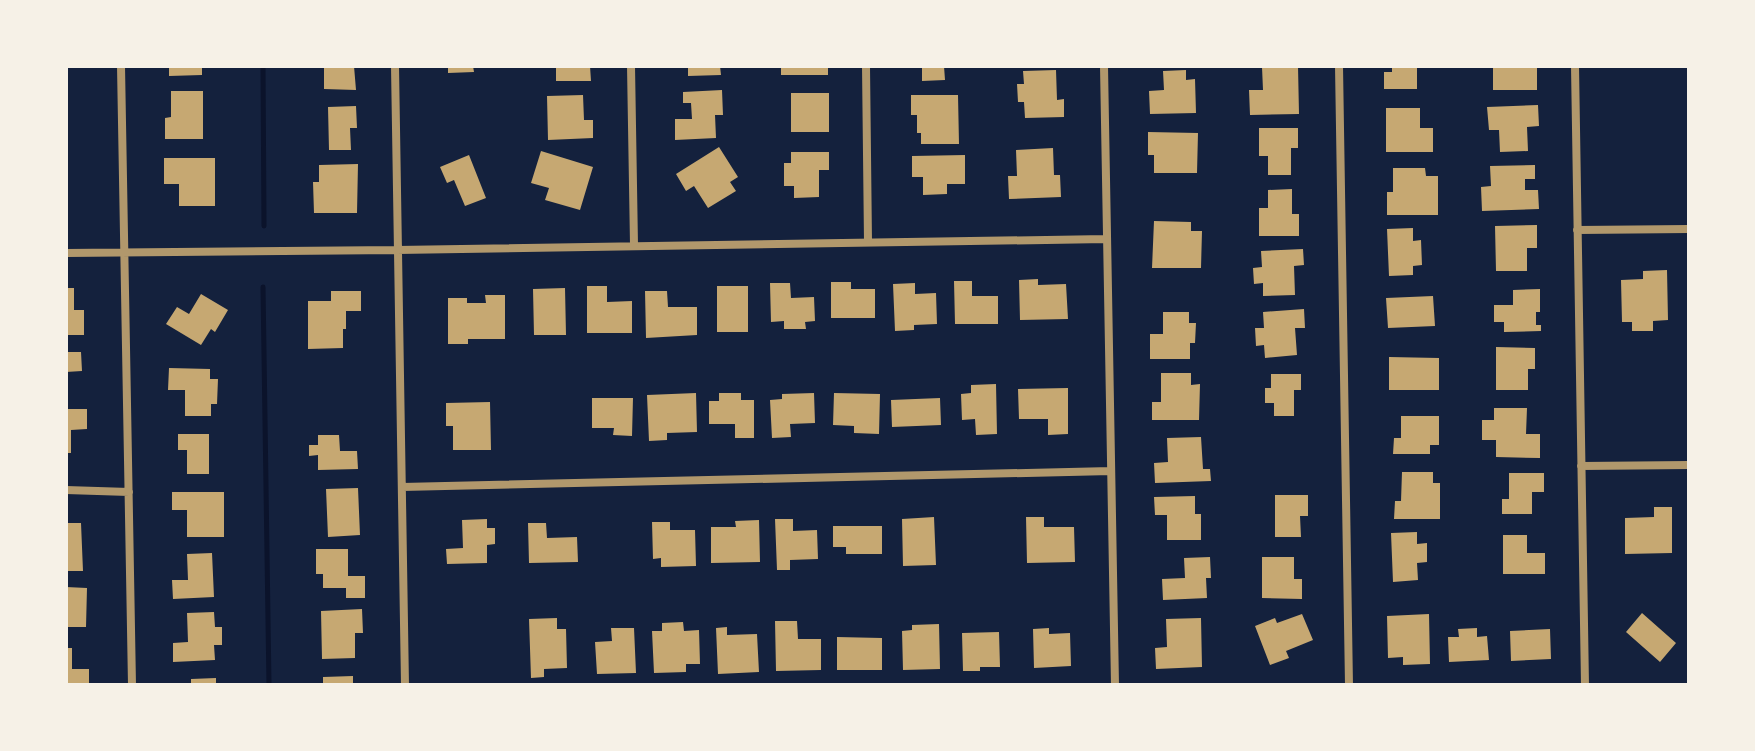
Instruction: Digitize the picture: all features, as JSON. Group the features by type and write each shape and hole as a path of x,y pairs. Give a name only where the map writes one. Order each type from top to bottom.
{"street":[{"path":"121,66 132,685"},
{"path":"395,66 405,685"},
{"path":"631,66 634,245"},
{"path":"866,66 868,242"},
{"path":"1104,66 1115,685"},
{"path":"1339,66 1349,685"},
{"path":"1575,66 1585,685"},
{"path":"1577,230 1689,229"},
{"path":"66,253 1106,239"},
{"path":"1581,466 1689,465"},
{"path":"402,487 1111,471"},
{"path":"66,490 129,492"}],"building":[{"path":"169,66 202,66 202,75 169,76"},
{"path":"324,66 354,66 356,90 324,89"},
{"path":"448,66 473,66 474,72 448,73"},
{"path":"556,66 590,66 591,81 556,81"},
{"path":"688,66 720,66 721,75 688,76"},
{"path":"781,66 828,66 828,75 781,75"},
{"path":"922,66 944,66 945,80 922,81"},
{"path":"1298,66 1299,114 1250,115 1249,90 1263,90 1262,67"},
{"path":"1392,66 1417,66 1417,89 1384,89 1384,72 1392,72"},
{"path":"1493,66 1537,68 1537,90 1493,90"},
{"path":"1056,70 1057,100 1064,99 1064,117 1025,118 1024,102 1018,102 1017,84 1024,84 1023,71"},
{"path":"1186,70 1186,80 1195,79 1196,113 1150,114 1149,91 1164,90 1163,71"},
{"path":"722,90 723,115 715,115 716,138 675,140 675,119 692,119 691,103 683,103 683,92"},
{"path":"171,91 203,91 203,139 165,139 165,118 171,117"},
{"path":"791,93 829,93 829,132 791,132"},
{"path":"583,95 584,120 593,120 593,138 548,140 547,96"},
{"path":"911,95 958,95 959,144 921,144 921,133 917,133 917,115 911,115"},
{"path":"1538,105 1539,126 1527,127 1528,151 1500,152 1499,130 1489,130 1487,107"},
{"path":"356,106 357,128 350,128 351,150 329,150 328,107"},
{"path":"1386,108 1420,108 1420,128 1433,128 1433,152 1386,152"},
{"path":"1259,128 1298,128 1298,148 1291,148 1291,175 1268,175 1268,156 1259,156"},
{"path":"1148,132 1198,133 1197,173 1154,173 1154,155 1148,155"},
{"path":"719,147 738,177 730,182 736,191 708,208 694,186 686,191 676,174"},
{"path":"1053,148 1054,175 1060,175 1061,197 1009,199 1008,176 1017,176 1016,150"},
{"path":"541,151 593,167 580,210 545,200 549,188 531,183"},
{"path":"791,152 829,152 829,170 819,170 819,197 794,198 794,186 784,186 784,163 791,163"},
{"path":"469,155 486,198 465,206 454,180 447,183 440,167"},
{"path":"965,155 965,184 947,184 947,194 923,195 923,177 912,177 912,156"},
{"path":"164,158 215,158 215,206 179,206 179,184 164,184"},
{"path":"358,164 357,213 314,213 313,182 319,182 319,165"},
{"path":"1535,165 1535,179 1525,179 1525,190 1538,190 1539,209 1482,211 1481,187 1491,186 1490,166"},
{"path":"1393,168 1425,168 1426,176 1438,176 1438,215 1387,215 1387,192 1393,192"},
{"path":"1292,189 1292,214 1299,214 1299,236 1259,236 1259,208 1268,208 1268,190"},
{"path":"1154,221 1191,222 1191,231 1202,231 1201,268 1152,268"},
{"path":"1537,225 1537,248 1527,248 1527,271 1496,271 1495,226"},
{"path":"1413,228 1413,241 1421,240 1422,265 1413,266 1413,275 1389,276 1387,229"},
{"path":"1303,249 1304,265 1294,266 1295,295 1263,296 1263,283 1254,284 1253,268 1262,267 1261,251"},
{"path":"1667,270 1668,320 1653,321 1653,331 1632,331 1632,322 1622,322 1621,280 1643,279 1643,271"},
{"path":"1038,279 1038,285 1066,284 1068,319 1020,320 1019,280"},
{"path":"954,281 972,281 972,296 998,296 998,324 955,324"},
{"path":"831,282 851,282 851,289 875,289 875,318 831,318"},
{"path":"770,283 790,283 791,298 814,297 815,321 805,322 806,329 784,329 784,321 771,322"},
{"path":"915,283 915,294 936,293 937,324 914,325 914,330 895,331 893,284"},
{"path":"587,286 607,286 607,302 632,301 632,333 587,333"},
{"path":"717,286 748,286 748,332 717,332"},
{"path":"66,288 74,288 74,310 84,310 84,335 66,335"},
{"path":"565,288 566,335 534,335 533,289"},
{"path":"1540,289 1540,312 1536,312 1536,325 1541,325 1541,331 1504,332 1504,322 1494,322 1494,305 1513,305 1513,290"},
{"path":"331,291 361,291 361,311 346,311 343,348 308,349 308,301 331,301"},
{"path":"645,291 667,291 668,307 697,307 697,335 646,338"},
{"path":"201,294 228,310 215,332 211,329 201,345 166,324 177,307 189,314"},
{"path":"485,295 505,295 505,339 468,339 468,344 448,344 448,298 467,298 467,303 486,303"},
{"path":"1433,296 1435,326 1388,328 1386,298"},
{"path":"1304,309 1305,328 1295,328 1297,355 1265,358 1264,345 1256,346 1255,328 1264,328 1263,312"},
{"path":"1163,312 1189,312 1189,323 1196,323 1195,343 1190,343 1190,359 1150,359 1150,334 1163,334"},
{"path":"1496,347 1535,348 1535,369 1528,369 1528,390 1496,390"},
{"path":"66,352 81,352 82,371 66,372"},
{"path":"1389,357 1439,358 1439,390 1389,390"},
{"path":"169,368 210,369 210,379 218,379 217,404 211,404 211,416 185,416 185,390 168,390"},
{"path":"1161,373 1191,373 1191,385 1200,384 1199,420 1152,420 1152,402 1161,402"},
{"path":"1271,374 1301,374 1301,390 1294,390 1294,416 1274,416 1274,403 1265,403 1265,388 1271,388"},
{"path":"996,384 997,434 976,435 975,419 962,420 961,394 971,393 971,385"},
{"path":"1068,388 1068,434 1048,435 1048,419 1019,419 1018,389"},
{"path":"696,393 697,432 667,433 667,440 649,441 647,395"},
{"path":"719,393 741,393 741,400 754,400 754,438 735,438 735,424 709,424 709,401 719,401"},
{"path":"814,393 815,423 790,424 791,437 772,438 770,400 782,399 782,394"},
{"path":"834,393 880,394 879,434 854,433 854,426 833,425"},
{"path":"592,398 633,398 632,436 613,435 614,428 592,428"},
{"path":"940,398 941,425 892,427 891,400"},
{"path":"490,402 491,450 453,450 453,426 446,426 446,403"},
{"path":"1494,408 1527,408 1526,434 1540,434 1540,458 1496,457 1496,440 1482,440 1482,420 1494,420"},
{"path":"66,409 87,409 87,429 71,430 71,453 66,453"},
{"path":"1401,416 1439,416 1439,445 1430,445 1430,454 1393,454 1394,438 1401,438"},
{"path":"178,434 209,434 209,474 187,474 187,450 178,450"},
{"path":"318,435 339,435 340,451 357,451 358,469 318,470 318,455 309,456 309,445 318,445"},
{"path":"1201,437 1203,469 1210,469 1211,481 1155,483 1154,463 1168,462 1167,438"},
{"path":"1402,472 1433,472 1433,483 1440,483 1440,519 1394,519 1395,501 1401,501"},
{"path":"1509,473 1544,473 1544,492 1532,492 1532,514 1502,514 1502,499 1509,499"},
{"path":"358,488 360,535 328,537 326,489"},
{"path":"172,492 224,492 224,537 187,537 187,510 172,510"},
{"path":"1275,495 1308,495 1308,516 1300,516 1301,537 1275,537"},
{"path":"1195,496 1195,514 1201,514 1201,540 1167,540 1167,515 1155,515 1154,497"},
{"path":"1654,507 1672,507 1672,553 1625,554 1625,518 1654,517"},
{"path":"934,517 936,565 903,566 902,519"},
{"path":"1026,517 1044,517 1044,527 1074,527 1075,562 1027,563"},
{"path":"487,519 487,528 495,528 495,544 487,545 487,563 447,564 446,549 463,548 462,520"},
{"path":"775,519 793,519 793,531 817,530 818,559 790,560 790,570 777,570"},
{"path":"759,520 760,562 711,563 711,527 736,527 735,521"},
{"path":"652,522 670,522 670,530 695,530 696,566 661,567 661,558 653,559"},
{"path":"66,523 81,523 83,571 66,571"},
{"path":"528,523 546,523 547,538 577,537 578,562 529,563"},
{"path":"833,526 882,526 882,554 846,554 846,547 833,547"},
{"path":"1417,532 1417,544 1427,543 1427,562 1417,563 1418,580 1393,582 1391,533"},
{"path":"1503,535 1527,535 1527,553 1545,553 1545,574 1503,574"},
{"path":"316,549 348,549 348,576 365,576 365,598 346,598 346,588 323,588 323,574 316,574"},
{"path":"212,553 214,597 173,599 172,580 188,580 187,554"},
{"path":"1210,557 1211,578 1206,578 1207,598 1163,600 1162,579 1185,578 1184,558"},
{"path":"1262,557 1294,557 1294,579 1302,579 1302,599 1262,598"},
{"path":"66,587 87,588 86,627 66,627"},
{"path":"362,609 363,633 355,633 355,658 322,659 321,611"},
{"path":"214,612 215,627 222,627 222,645 214,645 215,660 173,662 173,643 188,642 187,613"},
{"path":"1642,613 1676,643 1660,662 1626,632"},
{"path":"1302,614 1313,640 1286,651 1289,658 1270,665 1255,626 1275,618 1277,623"},
{"path":"1429,614 1430,664 1403,665 1403,657 1388,658 1387,616"},
{"path":"557,618 557,629 566,629 567,668 544,669 544,677 531,678 529,619"},
{"path":"1201,618 1202,667 1156,669 1155,648 1167,647 1166,619"},
{"path":"775,621 797,621 798,639 821,639 821,670 776,671"},
{"path":"683,622 684,631 699,630 700,664 686,664 686,672 654,673 652,631 662,631 662,623"},
{"path":"939,624 940,669 903,670 902,631 912,630 912,625"},
{"path":"727,627 727,635 757,634 759,672 718,674 716,628"},
{"path":"611,628 634,628 636,673 597,674 595,642 612,641"},
{"path":"1049,628 1049,634 1070,633 1071,666 1034,668 1033,629"},
{"path":"1477,628 1477,637 1487,636 1489,660 1449,662 1448,637 1459,637 1458,629"},
{"path":"1550,629 1551,659 1511,661 1510,631"},
{"path":"999,632 1000,667 963,671 962,633"},
{"path":"837,637 882,638 882,670 837,670"},
{"path":"66,648 72,648 72,669 89,669 89,685 66,685"},
{"path":"353,676 353,685 323,685 323,677"},
{"path":"216,678 216,685 191,685 191,679"}],"waterway":[{"path":"263,66 264,226"},
{"path":"263,287 269,685"}]}
